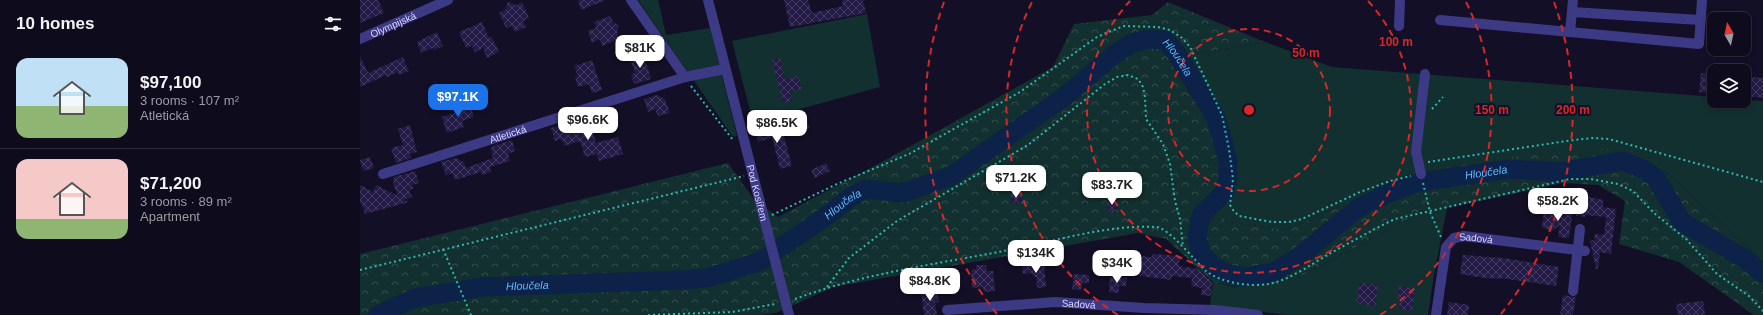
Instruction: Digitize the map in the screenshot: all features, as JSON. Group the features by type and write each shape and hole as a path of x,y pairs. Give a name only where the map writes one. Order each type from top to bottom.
{"street":[{"name":"Olympijská","path":"360,39 448,0"},
{"path":"632,0 685,77"},
{"name":"Pod Kosířem","path":"708,0 789,315"},
{"path":"1399,26 1400,0"},
{"path":"1570,32 1572,0"},
{"path":"1440,20 1699,44 1702,0"},
{"path":"1572,12 1700,20"},
{"name":"Atletická","path":"382,174 685,77 725,68"},
{"path":"1420,171 1416,152 1426,74"},
{"path":"1573,291 1582,251 1580,229"},
{"name":"Sadová","path":"1436,315 1446,247 1454,238 1464,236 1582,251"},
{"name":"Sadová","path":"947,310 1055,302 1144,312 1215,310 1258,315"}],"path":[{"path":"764,219 837,184 909,154 1020,92 1097,37 1124,26 1158,27 1170,30 1182,38 1190,47 1222,115 1233,179 1230,205 1239,216 1272,222 1302,220 1375,186 1420,171 1431,160 1592,138 1620,141 1650,152 1763,182"},
{"path":"648,315 732,312 785,303 826,288 912,267 958,260 1124,227 1158,227 1183,247 1180,219 1175,201 1170,164 1162,144 1146,119 1143,87 1138,79 1128,74 1117,77 1105,84 1028,145 897,221 849,258 826,288"},
{"path":"685,77 731,138 738,141 744,141"},
{"path":"360,270 752,174"},
{"path":"1425,189 1430,212 1446,247"},
{"path":"443,249 471,315"}],"green space":[{"path":"638,0 658,0 666,35 710,28 737,136 733,137"},
{"path":"1168,2 1265,42 1189,55 1223,119 1236,175 1224,221 1286,230 1409,175 1488,159 1617,148 1664,170 1763,262 1763,315 1754,315 1679,262 1619,244 1625,201 1598,185 1563,183 1447,208 1423,211 1296,279 1275,288 1256,290 1213,282 1166,239 1138,233 833,287 776,313 760,315 360,315 360,254 728,163 755,201 778,217 889,158 1053,67 1074,24 1152,15"},
{"path":"867,14 880,87 753,122 732,41"},
{"path":"1265,42 1332,67 1707,96 1707,108 1751,108 1751,100 1763,101 1763,262 1664,170 1409,175 1286,230 1223,221 1236,175 1223,119 1189,55"},
{"path":"1447,208 1428,315 1286,315 1210,305 1213,282 1236,287 1296,279 1423,211"}],"building":[{"path":"360,0 378,0 384,13 360,23"},
{"path":"578,0 604,0 604,1 581,10"},
{"path":"784,0 808,0 812,13 843,6 842,0 863,0 866,13 790,27"},
{"path":"508,2 517,5 522,2 529,18 523,21 526,27 515,32 512,26 506,28 499,13 505,10"},
{"path":"610,16 613,22 619,26 617,32 619,39 602,46 600,39 592,43 588,31 596,28 594,22"},
{"path":"482,22 489,38 492,37 499,52 487,58 483,48 475,52 472,46 466,48 459,32"},
{"path":"437,32 443,46 421,53 417,42"},
{"path":"643,52 651,79 634,84 631,74 635,73 631,62 633,61 632,56"},
{"path":"360,56 368,73 403,57 409,71 399,75 398,72 387,77 386,75 360,87"},
{"path":"780,58 785,79 798,76 802,89 790,93 792,101 783,103 772,60"},
{"path":"592,60 602,90 592,93 589,84 578,87 575,77 578,76 574,66"},
{"path":"1701,73 1707,73 1707,93 1699,92"},
{"path":"1751,77 1763,78 1763,98 1751,97"},
{"path":"657,95 665,99 670,113 658,116 655,109 648,112 644,99"},
{"path":"470,104 474,117 462,121 464,127 447,133 442,117 458,112 457,108"},
{"path":"806,116 809,128 794,132 789,123 793,122 793,119"},
{"path":"590,121 596,143 618,137 623,154 599,161 597,154 585,157 580,141 564,146 563,140 561,141 560,139 555,141 551,128 567,124 568,128"},
{"path":"410,125 417,152 410,154 411,158 396,163 391,148 403,145 398,129"},
{"path":"781,125 792,166 780,169 772,138 758,142 755,132"},
{"path":"512,140 515,151 508,154 510,161 490,167 491,172 482,175 481,172 455,180 453,173 446,175 441,162 456,158 464,162 466,168 493,158 491,149 493,146"},
{"path":"370,157 374,168 363,171 360,160"},
{"path":"826,163 830,171 815,178 811,170"},
{"path":"415,171 419,183 412,185 413,189 409,190 412,197 404,200 409,202 365,214 362,204 360,203 360,185 373,192 376,185 398,196 393,183 394,177"},
{"path":"1021,194 1022,203 1011,203 1011,195"},
{"path":"1586,196 1603,200 1603,207 1616,209 1611,254 1600,252 1598,269 1596,269 1590,241 1594,240 1595,234 1604,235 1606,217 1585,215 1585,217 1576,216 1578,198 1586,199"},
{"path":"1117,200 1118,210 1108,211 1107,201"},
{"path":"1544,210 1574,214 1572,216 1569,238 1558,237 1560,225 1550,232 1548,229 1542,228"},
{"path":"1153,254 1180,256 1179,266 1198,269 1212,282 1211,296 1201,295 1202,288 1191,286 1192,278 1172,276 1171,280 1140,276 1142,256 1152,257"},
{"path":"1463,255 1503,258 1559,267 1556,286 1460,274"},
{"path":"1044,264 1046,287 1037,288 1036,277 1033,276 1032,273 1023,274 1022,265"},
{"path":"976,265 986,265 987,271 993,271 995,291 984,292 983,287 972,288 971,270 976,269"},
{"path":"1074,274 1089,275 1089,283 1082,283 1081,290 1072,289"},
{"path":"1110,277 1127,278 1126,286 1119,286 1119,293 1109,292"},
{"path":"1359,283 1378,285 1375,306 1356,303"},
{"path":"1399,286 1415,289 1412,311 1399,309 1400,300 1397,300"},
{"path":"936,288 939,302 935,303 937,315 924,315 921,291"},
{"path":"1563,295 1576,297 1573,315 1560,315"},
{"path":"1703,301 1705,315 1678,315 1676,304"},
{"path":"1449,302 1469,305 1468,315 1447,315"}],"waterway":[{"name":"Hloučela","path":"378,315 415,298 483,287 706,278 761,261 828,215 849,198 866,189 903,193 951,176 1064,97 1115,54 1132,43 1148,39 1165,40 1176,53 1215,116 1228,162 1228,177 1224,193 1201,215 1197,238 1202,255 1215,268 1229,274 1245,277 1274,272 1300,256 1358,208 1391,192 1420,182 1508,169 1560,172 1623,161 1643,169 1656,178 1682,222 1745,259 1763,273"}]}
